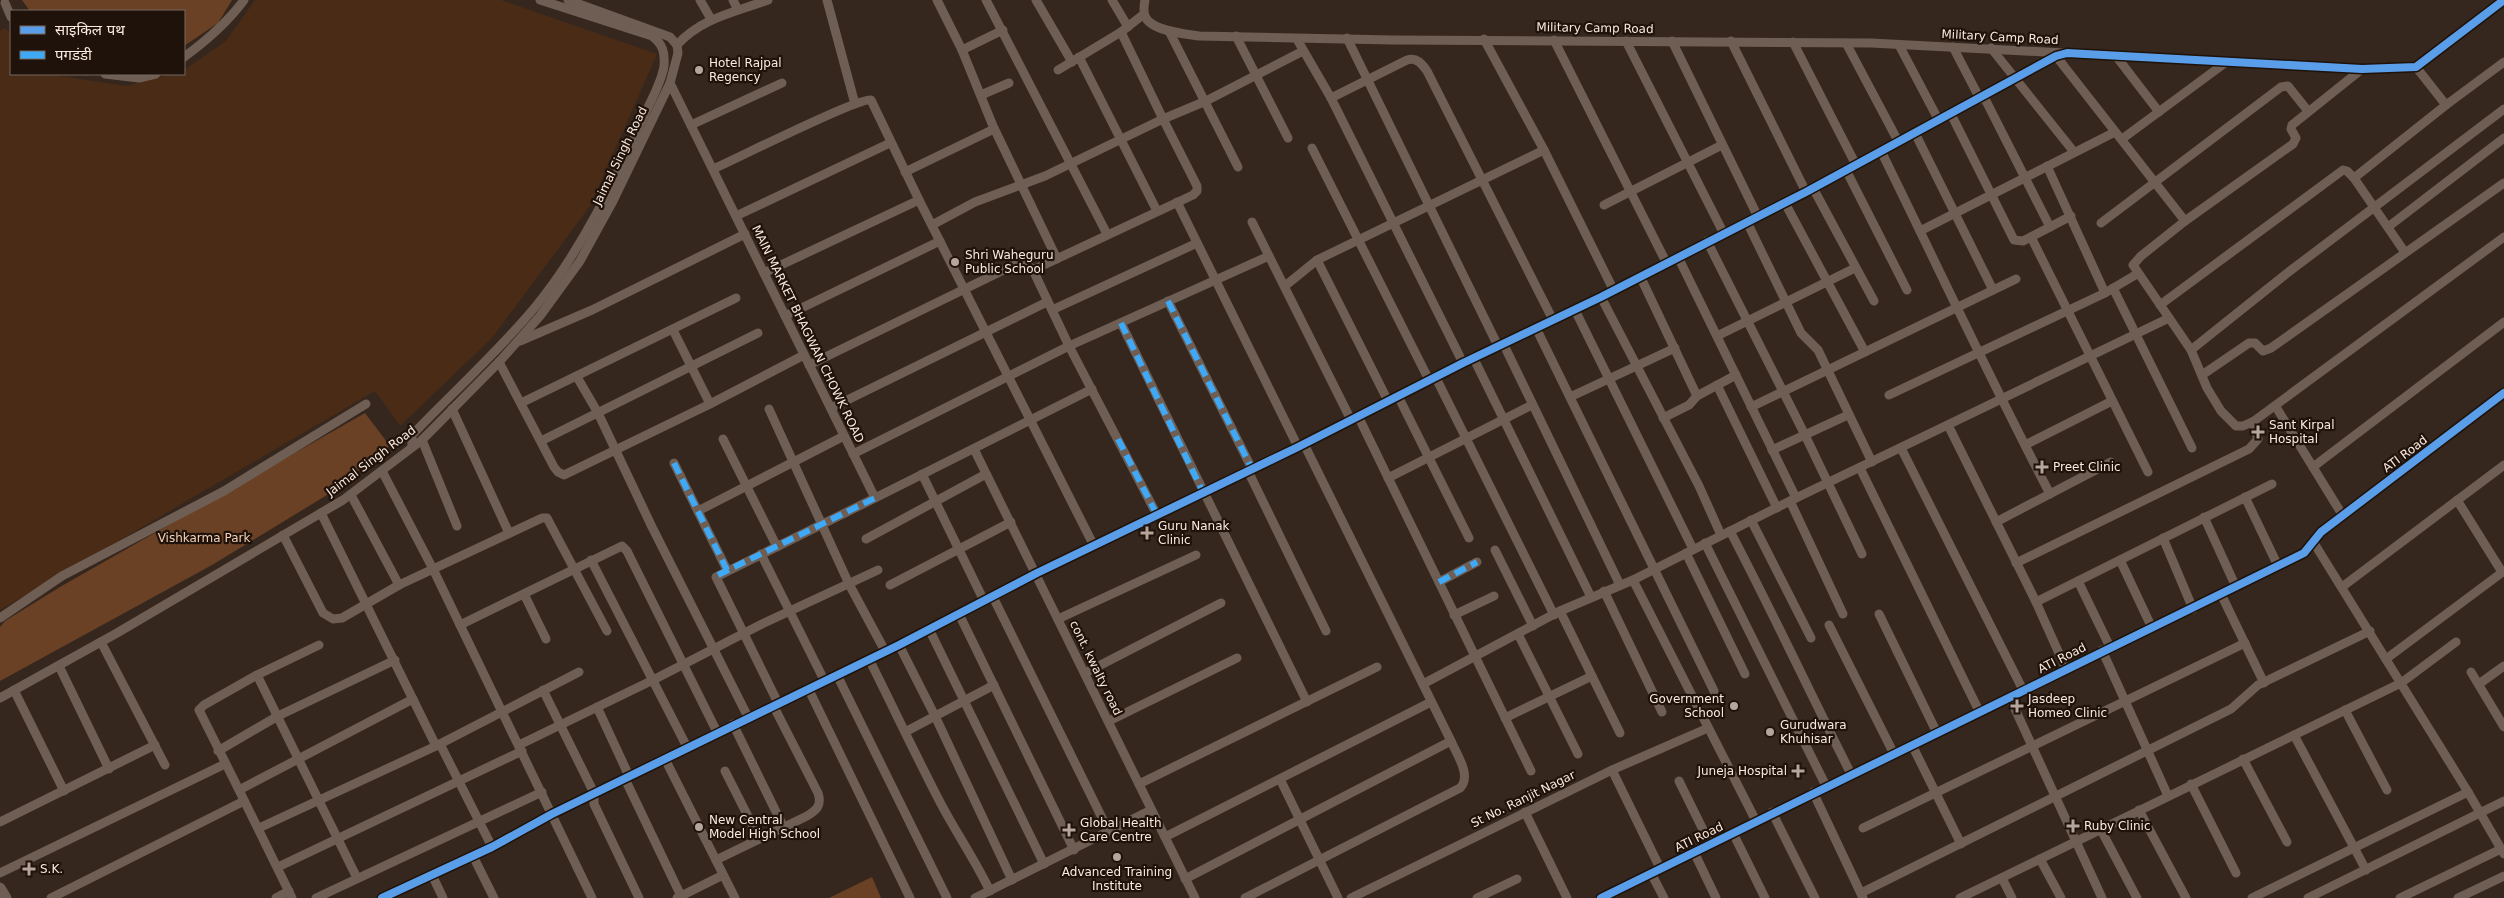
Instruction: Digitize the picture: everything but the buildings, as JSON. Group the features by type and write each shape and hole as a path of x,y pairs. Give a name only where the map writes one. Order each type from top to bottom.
{"main road":[{"path":"0,888 6,898"}],"street":[{"path":"185,57 203,43 234,13 244,0"},
{"path":"412,446 412,435 500,348 561,272 593,218 630,144 664,68 664,50 652,36 540,0"},
{"path":"568,0 670,37 677,45 688,33 711,19 768,0"},
{"path":"700,0 711,19"},
{"path":"733,0 738,10"},
{"path":"827,0 855,104"},
{"path":"936,0 962,50 982,95 994,129 1023,185 1057,259"},
{"path":"986,0 1107,234"},
{"path":"1036,0 1076,60 1122,140 1157,211"},
{"path":"1033,270 1193,195 1196,191 1197,186 1163,119 1112,0"},
{"path":"1058,70 1125,29 1144,14 1145,0"},
{"path":"2446,104 2416,67 2504,0"},
{"path":"4,4 10,15"},
{"name":"Military Camp Road","path":"1144,14 1149,22 1169,31 1199,36 1846,43 1991,48 2225,63 2292,63 2362,68 2416,67"},
{"path":"962,50 1003,30"},
{"path":"1169,31 1206,101 1238,168"},
{"path":"1236,36 1288,138"},
{"path":"1347,38 1428,206 1532,405 1620,585"},
{"path":"1484,39 1544,150 1614,291"},
{"path":"1554,40 1666,262"},
{"path":"1298,41 1331,98 1463,363"},
{"path":"1626,41 1724,234"},
{"path":"1672,41 1758,217"},
{"path":"1731,41 1809,190 1874,301"},
{"path":"1793,42 1856,165"},
{"path":"1846,43 1898,141"},
{"name":"Jaimal Singh Road","path":"0,698 102,642 321,513 352,494 422,440 517,342 563,286 580,261 613,201 670,83 678,53 677,45"},
{"path":"1899,45 1938,119"},
{"path":"1953,47 2026,176 2050,228"},
{"path":"1991,48 2074,152"},
{"path":"932,225 989,196 1023,185 1122,140 1163,119 1206,101 1303,51"},
{"path":"382,898 396,895 594,793 899,645 1037,573 1301,445 1500,344 1614,291 1666,262 1809,190 1938,119 1982,98 2056,56 2067,53"},
{"path":"2056,56 2185,221"},
{"path":"2116,56 2159,112"},
{"path":"1331,98 1410,59 1420,62 1427,71 1483,179 1553,320"},
{"path":"2354,178 2446,104 2504,62"},
{"path":"2122,139 2225,63"},
{"path":"2362,68 2291,127 2296,138 2294,144 2185,221 2135,261 2133,265 2137,274 2191,350 2211,396 2236,426 2243,426 2254,421 2276,407 2504,237"},
{"path":"114,75 139,78 152,75"},
{"name":"MAIN MARKET BHAGWAN CHOWK ROAD","path":"670,83 875,498"},
{"path":"691,125 782,83"},
{"path":"982,95 1010,83"},
{"path":"2100,222 2156,183 2283,86 2288,86 2308,111"},
{"path":"713,169 855,104 871,100 890,143 1094,546"},
{"path":"2191,350 2286,274 2504,109"},
{"path":"1951,114 1989,194 2014,240 2020,242 2071,216"},
{"path":"905,172 994,129"},
{"path":"1920,231 1989,194 2115,132"},
{"path":"1915,133 1993,290"},
{"path":"2388,227 2504,138"},
{"path":"736,216 890,143"},
{"path":"1604,205 1722,144"},
{"path":"1312,148 1432,378 1592,676 1620,733"},
{"path":"1285,286 1317,260 1544,150"},
{"path":"1881,150 2002,400 2050,494"},
{"path":"2047,166 2109,290 2136,334 2192,448"},
{"path":"1846,170 1907,290"},
{"path":"2160,305 2338,173 2347,171 2376,207 2404,252"},
{"path":"2202,375 2250,342 2255,343 2263,351 2271,348 2404,252 2436,233 2504,183"},
{"path":"764,273 919,200"},
{"path":"1177,202 1423,684 1465,774 1465,782 1460,788 1245,898"},
{"path":"1785,202 1865,352"},
{"path":"1252,222 1354,418 1388,478 1531,771"},
{"path":"1747,222 1801,333 1816,347 1872,462"},
{"path":"517,342 583,314 746,234"},
{"path":"2031,237 2148,472"},
{"path":"785,316 940,241"},
{"path":"1707,242 1805,435 1862,554"},
{"path":"1052,310 1197,243"},
{"path":"853,454 1069,346 1269,256"},
{"path":"1678,257 1772,450 1843,614"},
{"path":"1317,260 1388,401"},
{"path":"809,365 1018,263 1025,262 1033,270 1069,346 1157,515"},
{"path":"1717,336 1855,268"},
{"path":"1889,395 2068,311 2137,274"},
{"path":"1640,276 1697,396"},
{"path":"1752,408 1827,369 2016,279"},
{"path":"1601,297 1699,486 1720,535"},
{"path":"521,404 736,298"},
{"path":"1168,301 1326,631"},
{"path":"831,408 1047,302"},
{"path":"1574,310 1689,551 1744,674"},
{"path":"1423,684 1557,613 1633,580 1720,535 2169,318"},
{"path":"2313,467 2504,322"},
{"path":"1121,323 1307,702"},
{"path":"1536,328 1714,691"},
{"path":"673,330 710,404"},
{"path":"541,441 758,333"},
{"path":"1570,397 1675,348"},
{"path":"499,362 554,467 558,472 564,474 710,404 804,355"},
{"path":"1474,358 1592,597"},
{"path":"1663,418 1689,405 1697,396 1736,375"},
{"path":"578,377 598,413 748,717"},
{"path":"1717,386 1777,508"},
{"path":"716,860 816,811 820,800 716,577 1092,389"},
{"name":"ATI Road","path":"1600,898 1614,895 1660,868 1772,812 1980,713 2106,649 2304,553 2314,544 2321,532 2504,393"},
{"path":"1398,396 1469,538"},
{"path":"2025,445 2112,401"},
{"path":"0,618 62,576 224,491 366,404"},
{"path":"1388,478 1532,405"},
{"path":"2276,407 2344,516"},
{"path":"452,409 509,533"},
{"path":"769,409 795,462 849,584 885,651"},
{"path":"1772,450 1848,415"},
{"path":"2016,563 2249,448 2258,439 2253,424 2254,421"},
{"path":"1948,425 2036,602 2066,669"},
{"path":"698,511 844,436"},
{"path":"723,439 777,547"},
{"path":"422,440 457,526"},
{"path":"1901,448 2023,690"},
{"name":"cont. kwalty road","path":"974,449 1037,573 1150,810 1195,898"},
{"path":"1996,522 2111,462"},
{"path":"674,463 727,570"},
{"path":"2342,587 2504,465"},
{"path":"1860,468 1980,713"},
{"path":"382,471 433,569 592,898"},
{"path":"922,474 960,548 984,601"},
{"path":"866,539 986,474"},
{"path":"2036,602 2272,484"},
{"path":"352,494 399,585"},
{"path":"2245,497 2278,566"},
{"path":"2386,658 2503,572 2457,500"},
{"path":"321,513 413,699 492,847"},
{"path":"2204,517 2236,587"},
{"path":"283,535 323,613 333,619 342,618 399,585 542,518 547,518 607,631"},
{"path":"1751,520 1811,638"},
{"path":"890,586 1011,522"},
{"path":"1730,531 1776,619 1800,675 1851,774"},
{"path":"2163,538 2193,608"},
{"path":"1704,543 1826,786"},
{"path":"2314,544 2370,631 2468,792 2502,852 2400,898"},
{"path":"460,625 619,546 625,548 717,732"},
{"path":"1495,550 1533,626"},
{"path":"761,554 824,680"},
{"path":"1058,619 1196,555"},
{"path":"591,560 687,747"},
{"path":"2120,560 2152,628"},
{"path":"1438,582 1477,562"},
{"path":"278,867 336,838 459,782 561,724 653,680 789,610 878,570"},
{"path":"1633,580 1756,821"},
{"path":"2078,581 2126,701 2168,796"},
{"path":"1604,591 1662,712"},
{"path":"524,594 546,639"},
{"path":"2222,594 2264,683"},
{"path":"1454,615 1494,596"},
{"path":"993,597 1109,832"},
{"path":"1086,673 1221,603"},
{"path":"959,614 1074,850"},
{"path":"1878,614 1937,733"},
{"path":"1829,625 1894,754"},
{"path":"929,629 1044,864"},
{"path":"1813,792 1862,896 2056,796 2231,710 2252,690 2264,683 2370,631"},
{"path":"1518,634 1578,754"},
{"path":"102,642 165,765"},
{"path":"1963,897 2401,683 2456,642"},
{"path":"1863,828 2245,643"},
{"path":"276,898 291,895 199,710 257,675 319,645"},
{"path":"899,645 935,716 1012,880"},
{"path":"1109,721 1237,658"},
{"path":"869,659 950,820 973,856 990,890"},
{"path":"218,751 278,716 395,660"},
{"path":"59,666 109,769"},
{"path":"2479,684 2504,666"},
{"path":"1139,784 1377,667"},
{"path":"259,828 438,745 578,672"},
{"path":"2470,672 2503,723"},
{"path":"257,675 357,878"},
{"path":"837,675 947,898"},
{"path":"1505,718 1592,676"},
{"path":"905,732 994,685"},
{"path":"808,688 910,898"},
{"path":"14,690 64,792"},
{"path":"543,690 594,793 594,804 639,898"},
{"path":"2010,698 2102,898"},
{"path":"239,790 413,699"},
{"path":"1165,837 1431,702"},
{"path":"596,707 680,897 723,875"},
{"path":"2346,710 2387,790"},
{"path":"734,724 783,826"},
{"name":"St No. Ranjit Nagar","path":"1351,898 1612,770 1708,728"},
{"path":"2294,735 2366,870"},
{"path":"1185,878 1299,821 1451,741"},
{"path":"0,822 64,792 155,745"},
{"path":"1912,745 1961,844"},
{"path":"665,759 735,898"},
{"path":"2243,759 2287,842"},
{"path":"0,873 225,764"},
{"path":"1612,770 1660,868"},
{"path":"726,771 759,838"},
{"path":"1280,779 1338,898"},
{"path":"1679,781 1710,844"},
{"path":"2191,784 2236,873"},
{"path":"316,898 542,792"},
{"path":"2252,898 2468,792"},
{"path":"51,898 244,801"},
{"path":"2308,898 2504,801"},
{"path":"975,898 1074,850 1150,810"},
{"path":"2139,810 2186,898"},
{"path":"1525,812 1567,898"},
{"path":"1772,812 1815,898"},
{"path":"2101,830 2137,898"},
{"path":"1733,832 1765,898"},
{"path":"1694,852 1716,898"},
{"path":"473,856 494,898"},
{"path":"2040,859 2061,898"},
{"path":"1651,873 1664,898"},
{"path":"432,875 442,898"},
{"path":"2458,898 2504,876"},
{"path":"2002,878 2012,898"},
{"path":"1477,898 1517,879"}],"shaded area":[{"path":"255,0 501,0 657,54 590,206 492,338 400,426 375,391 0,610 0,31 5,28 10,32 10,75 58,75 126,86 167,75 185,75 185,69 226,41"}],"green space":[{"path":"22,0 232,0 218,23 185,45 185,10 29,10"},
{"name":"Vishkarma Park","path":"365,413 390,446 327,495 212,565 0,681 0,627 5,621 60,587"},
{"path":"872,877 881,898 829,898"}],"marked path":[{"path":"1168,301 1252,469"},
{"path":"1121,323 1203,492"},
{"path":"1118,439 1157,515"},
{"path":"674,463 727,570"},
{"path":"718,575 875,498"},
{"path":"1439,582 1477,562"}],"cycle path":[{"path":"382,898 492,847 552,814 899,645 1037,573 1298,447 1463,363 1601,297 1806,192 2056,56 2067,53 2362,69 2416,67 2504,0"},
{"path":"1601,898 2304,553 2321,532 2504,393"}],"place":[{"name":"Hotel Rajpal Regency","path":"699,70"},
{"name":"Shri Waheguru Public School","path":"955,262"},
{"name":"Sant Kirpal Hospital","path":"2258,432"},
{"name":"Preet Clinic","path":"2042,467"},
{"name":"Guru Nanak Clinic","path":"1147,533"},
{"name":"Government School","path":"1734,706"},
{"name":"Jasdeep Homeo Clinic","path":"2017,706"},
{"name":"Gurudwara Khuhisar","path":"1770,732"},
{"name":"Juneja Hospital","path":"1798,771"},
{"name":"Ruby Clinic","path":"2073,826"},
{"name":"New Central Model High School","path":"699,827"},
{"name":"Global Health Care Centre","path":"1069,830"},
{"name":"Advanced Training Institute","path":"1117,857"},
{"name":"S.K.","path":"29,869"}]}
